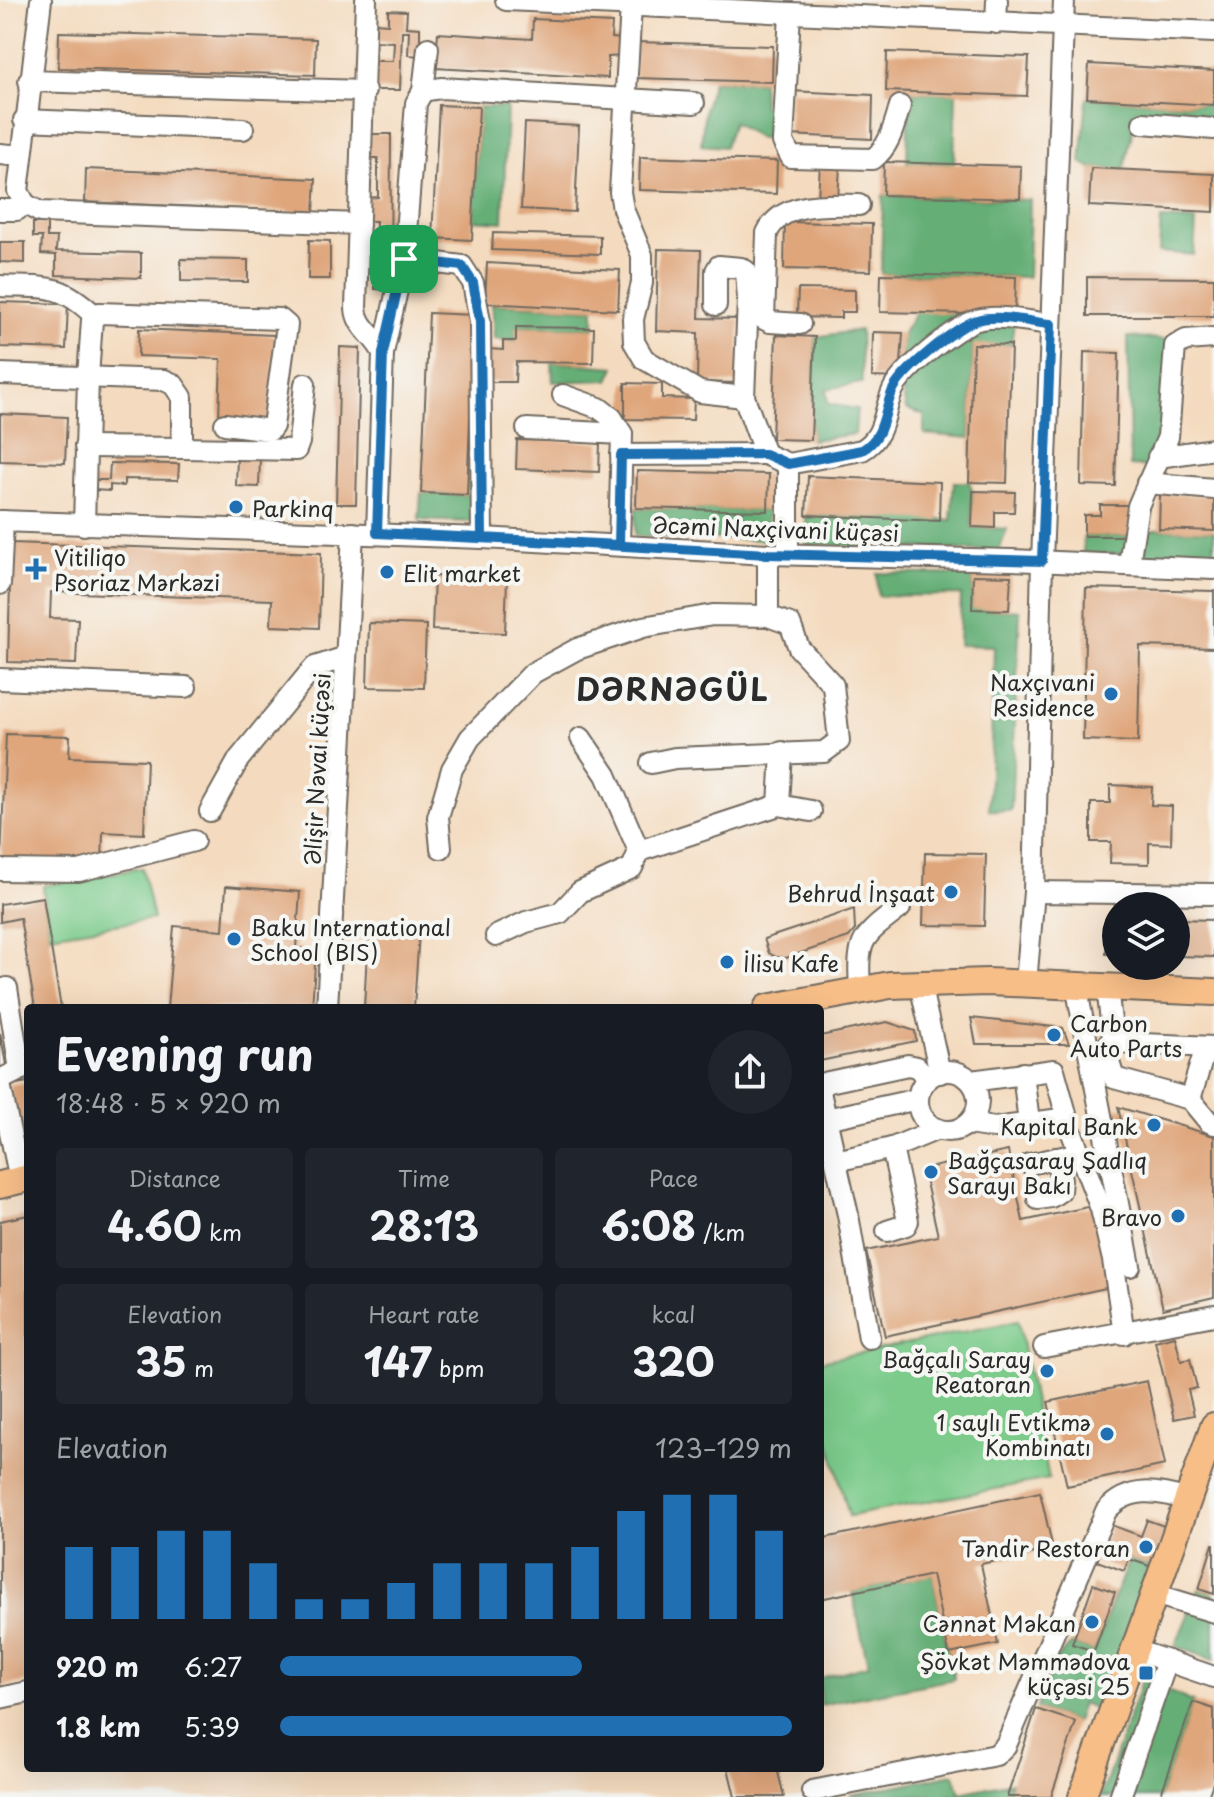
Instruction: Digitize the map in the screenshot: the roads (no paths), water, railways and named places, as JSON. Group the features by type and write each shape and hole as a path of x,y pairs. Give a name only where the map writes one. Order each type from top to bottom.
{"main road":[{"path":"787,1004 860,989 920,984 1026,983 1214,992"},
{"path":"1082,1797 1188,1500 1208,1459 1214,1426"}],"street":[{"path":"41,0 24,120 18,191 25,204 40,212 359,224"},
{"path":"366,0 356,316 383,353"},
{"path":"506,0 1214,32"},
{"path":"996,23 997,0"},
{"path":"1026,983 1034,892 1042,561 1064,0"},
{"path":"631,6 620,192 623,209 642,255 642,283 633,319 634,342 644,359 700,392 744,397"},
{"path":"790,13 783,142 791,157 873,159 881,153 892,134 900,106"},
{"path":"377,533 383,353 404,259 416,103 423,91 428,48"},
{"path":"29,81 365,91"},
{"path":"423,91 441,88 694,103"},
{"path":"24,120 243,129"},
{"path":"1143,123 1214,129"},
{"path":"0,154 21,156"},
{"path":"0,210 17,210 25,204"},
{"path":"800,324 764,319 767,233 775,219 805,207 859,205"},
{"path":"404,259 462,266 473,283 480,321 482,538"},
{"path":"716,305 716,271 719,266 746,271 748,299 744,397 765,454"},
{"path":"0,286 61,290 74,296 95,316"},
{"path":"84,525 92,320 99,313 284,321 287,325 273,426 270,430 225,424"},
{"path":"621,455 765,454 788,464 862,450 872,445 880,435 893,387 917,363 965,326 989,319 1051,324"},
{"path":"1129,564 1138,506 1168,437 1175,346 1186,340 1214,338"},
{"path":"0,374 164,380 173,384 182,397 182,448"},
{"path":"85,447 296,450 305,384"},
{"path":"563,395 599,408 612,418 622,434 619,545"},
{"path":"527,429 622,434"},
{"path":"1158,457 1214,449"},
{"path":"768,616 788,464"},
{"path":"1147,483 1214,489"},
{"path":"0,584 1,521"},
{"name":"Əcəmi Naxçivani küçəsi","path":"1,521 377,533 778,554 1214,569"},
{"name":"Əlişir Nəvai küçəsi","path":"327,1004 353,533"},
{"path":"441,848 438,817 452,769 470,738 533,673 577,649 677,619 713,615 768,616 790,624 799,648 833,685 839,741 824,752 675,758 651,763"},
{"path":"210,811 239,759 299,684 315,667 346,657"},
{"path":"0,679 186,687"},
{"path":"496,936 526,922 560,913 580,892 632,868 639,851 606,775 581,738"},
{"path":"779,805 782,752"},
{"path":"639,851 779,805 811,811"},
{"path":"0,870 79,871 194,841"},
{"path":"1034,892 1214,894"},
{"path":"860,989 858,958 866,934 900,908"},
{"path":"920,984 934,1076"},
{"path":"1076,985 1130,1266"},
{"path":"1107,987 1113,1038 1105,1050 1114,1078 1190,1099 1214,1124"},
{"path":"7,988 20,1070 0,1082 16,1181"},
{"path":"1113,1038 1119,1043 1210,1047 1190,1099"},
{"path":"824,1083 908,1065 934,1076"},
{"path":"971,1081 1054,1070 1078,1153 1104,1222 1124,1334"},
{"path":"938,1129 925,1121 918,1099 923,1085 934,1076 958,1073 971,1081 978,1103 968,1124"},
{"path":"1023,1073 1029,1123"},
{"path":"826,1119 918,1099"},
{"path":"824,1110 869,1338"},
{"path":"836,1161 892,1148 938,1129 954,1130 968,1124 995,1128 1067,1118"},
{"path":"887,1231 906,1225 908,1221 892,1148"},
{"path":"1029,1164 1078,1153"},
{"path":"1038,1199 1051,1197 1060,1191 1061,1179 1056,1158"},
{"path":"1044,1347 1214,1315"},
{"path":"812,1791 996,1755 1006,1745 1106,1511 1124,1496 1135,1492 1160,1492 1188,1500"},
{"path":"1154,1594 1214,1612"},
{"path":"1135,1650 1214,1677"},
{"path":"1120,1797 1167,1661"},
{"path":"0,1698 24,1693"}],"place":[{"name":"Parkinq","path":"236,507"},
{"name":"Vitiliqo Psoriaz Mərkəzi","path":"36,569"},
{"name":"Elit market","path":"387,572"},
{"name":"Naxçıvani Residence","path":"1111,694"},
{"name":"Behrud İnşaat","path":"951,892"},
{"name":"Baku International School (BIS)","path":"234,939"},
{"name":"İlisu Kafe","path":"727,962"},
{"name":"Carbon Auto Parts","path":"1054,1035"},
{"name":"Kapital Bank","path":"1154,1125"},
{"name":"Bağçasaray Şadlıq Sarayı Bakı","path":"931,1172"},
{"name":"Bravo","path":"1178,1216"},
{"name":"Bağçalı Saray Reatoran","path":"1047,1371"},
{"name":"1 saylı Evtikmə Kombinatı","path":"1107,1434"},
{"name":"Təndir Restoran","path":"1146,1547"},
{"name":"Cənnət Məkan","path":"1092,1622"},
{"name":"Şövkət Məmmədova küçəsi 25","path":"1146,1673"}],"district":[{"name":"DƏRNƏGÜL","path":"673,688"}]}
